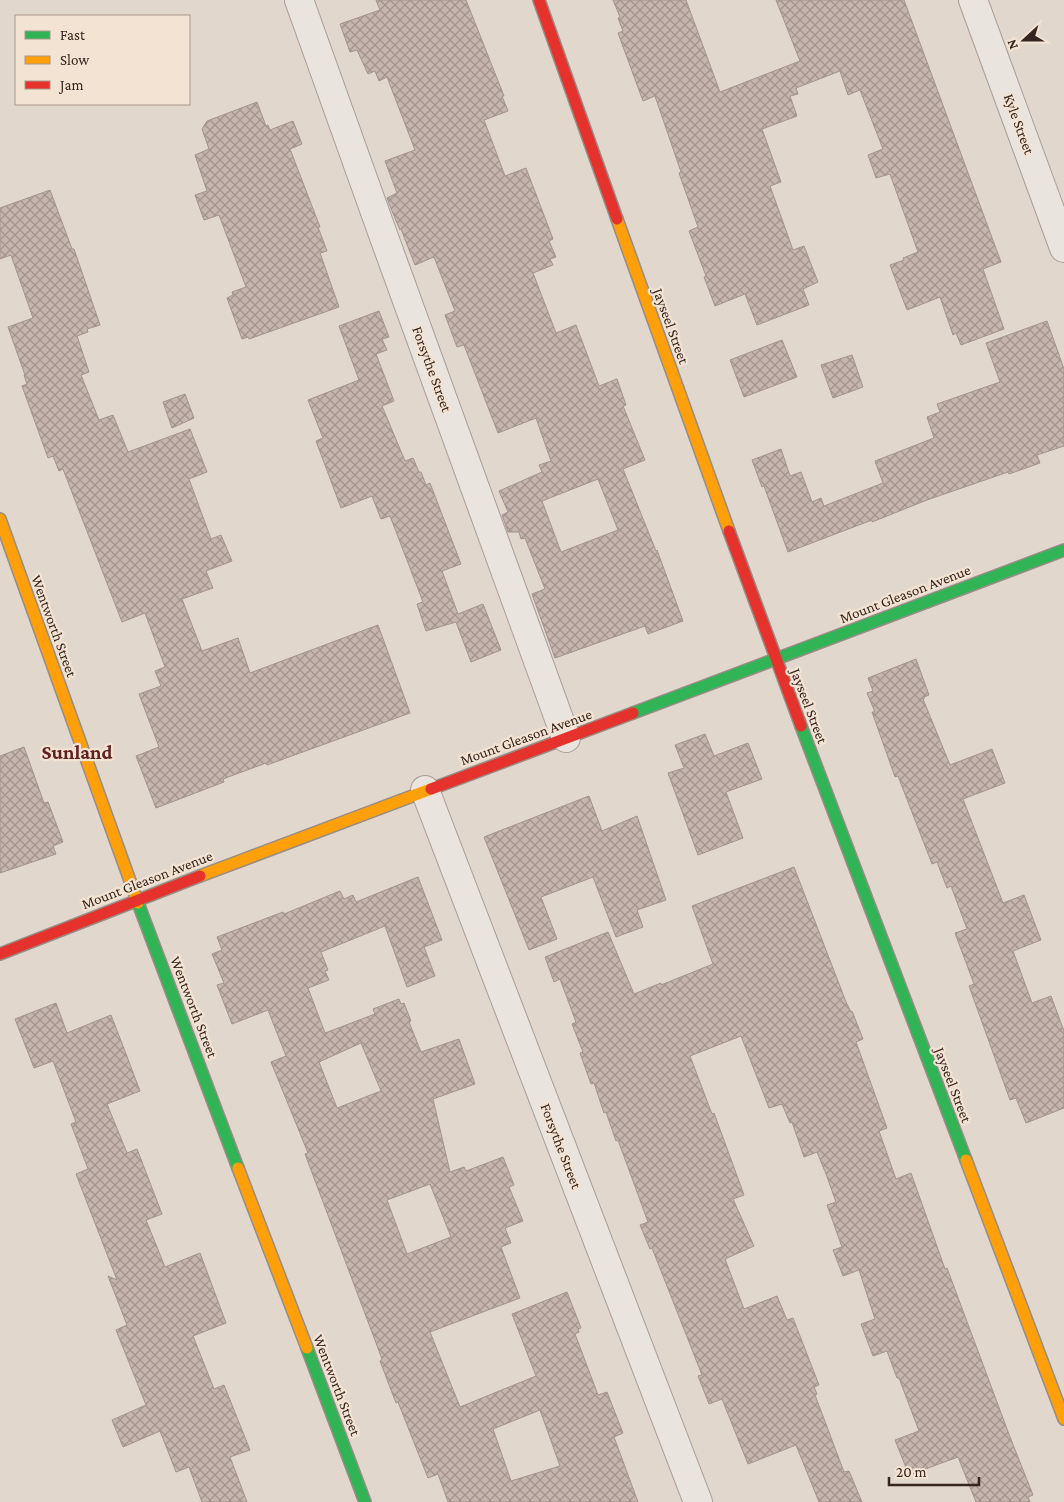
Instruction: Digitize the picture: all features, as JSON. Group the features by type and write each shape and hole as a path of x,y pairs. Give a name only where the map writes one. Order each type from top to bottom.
{"street":[{"name":"Forsythe Street","path":"299,0 566,738"},
{"name":"Jayseel Street","path":"539,0 775,659 1064,1419"},
{"name":"Kyle Street","path":"974,0 1064,248"},
{"name":"Wentworth Street","path":"0,520 137,900 365,1502"},
{"name":"Mount Gleason Avenue","path":"0,954 425,790 1064,550"},
{"name":"Forsythe Street","path":"425,790 698,1502"}],"building":[{"path":"376,0 466,0 504,96 502,96 508,111 484,120 505,176 526,168 553,239 549,241 556,257 550,259 553,265 533,273 556,333 576,325 599,386 617,379 626,405 623,406 645,460 623,469 657,550 683,621 648,634 645,626 555,658 532,594 545,589 525,538 521,539 519,532 508,532 502,515 508,512 499,491 542,472 539,465 551,461 536,418 498,433 464,345 457,347 445,315 455,311 434,257 415,265 387,198 397,193 385,161 415,150 387,77 379,81 375,71 368,74 357,50 350,52 340,24 380,10","holes":["598,479 618,530 561,552 542,501"]},
{"path":"613,0 686,0 720,92 800,61 776,0 904,0 1001,262 983,269 1004,329 961,345 956,333 953,335 940,297 907,310 890,265 918,252 890,174 876,178 868,155 883,149 860,90 848,95 840,71 796,88 798,94 790,96 797,116 762,129 781,182 770,186 793,250 804,246 818,282 803,289 809,305 757,325 745,294 715,306 689,231 698,227 679,173 681,172 655,96 643,101 618,33 623,31"},
{"path":"257,102 266,126 268,125 270,130 293,121 302,144 290,149 320,227 318,227 327,251 320,253 339,307 249,339 248,337 242,339 227,298 233,295 232,292 246,287 219,215 204,220 195,195 207,191 195,155 209,149 202,129 207,121"},
{"path":"50,190 72,249 74,249 100,325 87,329 88,332 77,336 89,372 81,375 99,420 113,415 128,452 190,429 207,472 189,479 211,539 221,535 232,561 206,571 213,588 182,599 202,651 238,638 250,673 378,625 410,713 223,779 224,782 156,808 136,756 159,747 139,694 161,686 155,671 165,667 145,613 122,622 63,469 59,471 53,456 48,458 22,386 27,384 25,375 8,327 33,318 11,255 0,259 0,208"},
{"path":"379,311 389,337 382,339 387,350 376,354 394,401 382,406 405,461 413,458 426,485 430,483 461,564 442,571 458,614 483,604 501,650 471,662 456,622 426,631 417,604 423,602 390,516 381,519 372,496 341,508 316,441 323,438 308,400 359,380 339,326"},
{"path":"1047,321 1064,369 1064,446 1037,455 1040,463 927,500 788,552 764,486 762,487 752,460 781,449 790,476 801,472 812,502 821,498 824,506 883,483 875,461 934,438 927,417 940,412 937,404 1000,382 986,343"},
{"path":"782,340 797,377 744,397 730,360"},
{"path":"852,355 863,387 833,398 821,365"},
{"path":"185,394 194,418 172,428 163,402"},
{"path":"916,659 929,695 923,699 950,765 992,749 1005,783 963,799 1003,903 1024,895 1041,940 1013,951 1032,1003 1051,996 1064,1031 1064,1108 1026,1123 1016,1098 1010,1100 969,986 974,984 955,933 967,929 951,886 947,888 937,862 932,864 898,776 895,777 872,712 875,712 867,693 873,691 868,678"},
{"path":"705,734 714,756 748,743 762,779 726,792 743,838 698,855 668,773 684,768 675,745"},
{"path":"24,747 44,803 48,802 63,842 53,846 56,854 0,873 0,756"},
{"path":"589,796 602,831 637,816 666,900 637,910 643,927 616,937 593,877 541,897 557,939 529,950 484,837"},
{"path":"794,867 846,1002 852,1011 863,1039 856,1042 887,1128 879,1131 896,1179 911,1173 945,1269 947,1268 1033,1495 1028,1497 1030,1502 976,1502 958,1457 909,1475 895,1440 919,1431 887,1351 873,1356 861,1324 875,1319 859,1270 843,1276 833,1250 842,1247 827,1205 836,1202 826,1174 817,1152 804,1157 792,1122 790,1123 782,1104 769,1108 741,1036 690,1056 712,1114 714,1113 744,1195 733,1199 754,1246 725,1259 744,1309 777,1296 787,1320 793,1318 819,1385 814,1387 817,1394 815,1395 844,1472 849,1471 862,1502 819,1502 796,1445 748,1464 722,1399 709,1404 698,1376 702,1375 652,1248 650,1249 640,1225 648,1222 618,1140 616,1141 606,1112 604,1113 594,1083 591,1084 580,1053 583,1052 572,1024 576,1022 560,979 554,982 545,957 608,932 634,994 661,983 661,985 713,964 692,906"},
{"path":"418,877 442,940 424,947 435,976 407,987 385,926 321,952 328,970 325,971 329,980 308,988 325,1033 375,1014 373,1009 399,999 401,1004 404,1003 411,1021 409,1022 421,1052 459,1039 475,1084 433,1099 450,1172 464,1167 466,1171 503,1157 514,1185 509,1187 523,1221 505,1228 511,1243 501,1247 520,1298 430,1332 460,1407 536,1376 512,1314 567,1292 581,1328 575,1334 598,1395 607,1392 623,1433 614,1437 638,1502 448,1502 438,1474 428,1478 380,1361 382,1359 305,1154 308,1153 271,1062 286,1056 268,1010 232,1024 217,985 224,983 212,954 222,950 217,937 283,912 284,914 340,891 344,899 353,895 356,902","holes":["361,1043 381,1091 337,1108 319,1062","430,1184 451,1237 407,1254 387,1200","540,1410 560,1466 511,1481 493,1429"]},
{"path":"56,1003 67,1033 111,1015 123,1046 140,1091 107,1104 127,1153 137,1149 162,1214 146,1220 165,1267 200,1253 226,1323 193,1336 214,1389 224,1385 250,1450 230,1457 247,1502 202,1502 189,1467 176,1472 160,1431 123,1447 112,1420 146,1405 116,1330 127,1325 108,1276 117,1280 76,1174 88,1169 71,1124 76,1122 53,1061 34,1068 15,1019"}],"traffic: fast":[{"path":"633,713 1064,550"},
{"path":"801,726 966,1160"},
{"path":"138,903 238,1168"},
{"path":"307,1348 365,1502"}],"traffic: slow":[{"path":"617,219 729,531"},
{"path":"0,519 138,903"},
{"path":"200,876 431,789"},
{"path":"966,1160 1064,1419"},
{"path":"238,1168 307,1348"}],"traffic: jam":[{"path":"539,0 617,219"},
{"path":"729,531 801,726"},
{"path":"431,789 633,713"},
{"path":"0,954 200,876"}],"district":[{"name":"Sunland","path":"77,752"}]}
